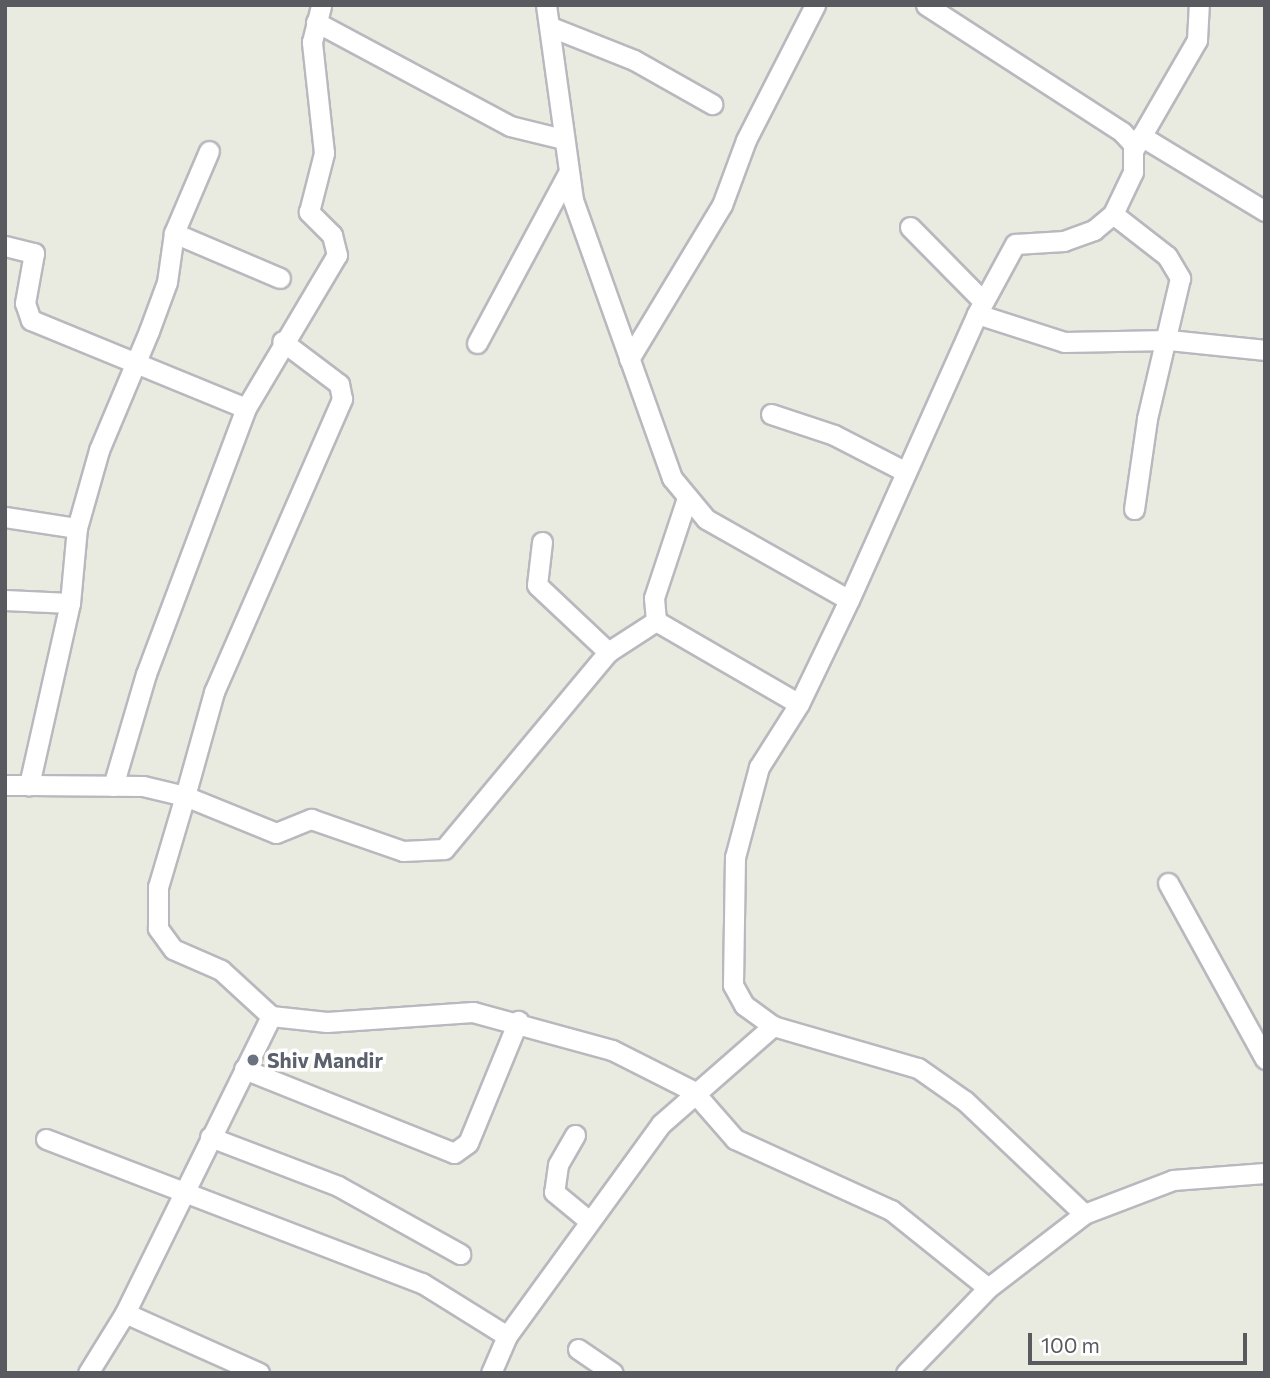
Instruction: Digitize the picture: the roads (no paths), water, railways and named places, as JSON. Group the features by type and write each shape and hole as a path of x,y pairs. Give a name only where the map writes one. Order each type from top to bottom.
{"street":[{"path":"546,5 551,27 568,173 589,254 687,501 731,536 849,600"},
{"path":"629,359 722,205 746,140 814,5"},
{"path":"926,5 1137,142 1265,211"},
{"path":"1084,1214 965,1101 918,1068 773,1026 744,1005 733,985 735,857 759,767 799,704 849,600 980,307 1015,244 1081,236 1113,214 1133,172 1137,142 1197,40 1199,5"},
{"path":"113,786 146,674 246,408 282,341 337,255 332,235 309,212 324,153 313,71 319,14 510,126 563,139"},
{"path":"551,27 634,60 712,104"},
{"path":"29,785 70,603 77,528 133,360 167,282 174,233 209,151"},
{"path":"477,343 568,173"},
{"path":"1113,214 1176,267 1179,295 1147,419 1134,509"},
{"path":"910,227 980,307 1064,342 1169,340 1265,350"},
{"path":"174,233 280,278"},
{"path":"5,246 34,253 25,303 30,320 246,408"},
{"path":"282,341 340,384 342,399 214,692 158,887 158,929 173,949 221,970 271,1016 364,1021 451,1012 518,1021 612,1050 693,1091 735,1139 891,1210 988,1288"},
{"path":"771,414 834,435 906,472"},
{"path":"656,621 654,598 687,501"},
{"path":"5,517 77,528"},
{"path":"542,542 537,585 608,652"},
{"path":"5,600 70,603"},
{"path":"5,785 113,786 185,796 276,833 311,819 403,850 444,849 608,652 656,621"},
{"path":"656,621 799,704"},
{"path":"1168,883 1265,1059"},
{"path":"88,1373 125,1312 271,1016"},
{"path":"244,1069 454,1153 468,1143 518,1021"},
{"path":"491,1373 507,1336 588,1220 693,1091 773,1026"},
{"path":"575,1135 558,1165 554,1192 588,1220"},
{"path":"210,1137 338,1186 460,1254"},
{"path":"46,1139 422,1283 507,1336"},
{"path":"906,1373 988,1288 1084,1214 1173,1180 1265,1173"},
{"path":"125,1312 259,1373"},
{"path":"578,1349 613,1373"}],"place":[{"name":"Shiv Mandir","path":"253,1060"}]}
